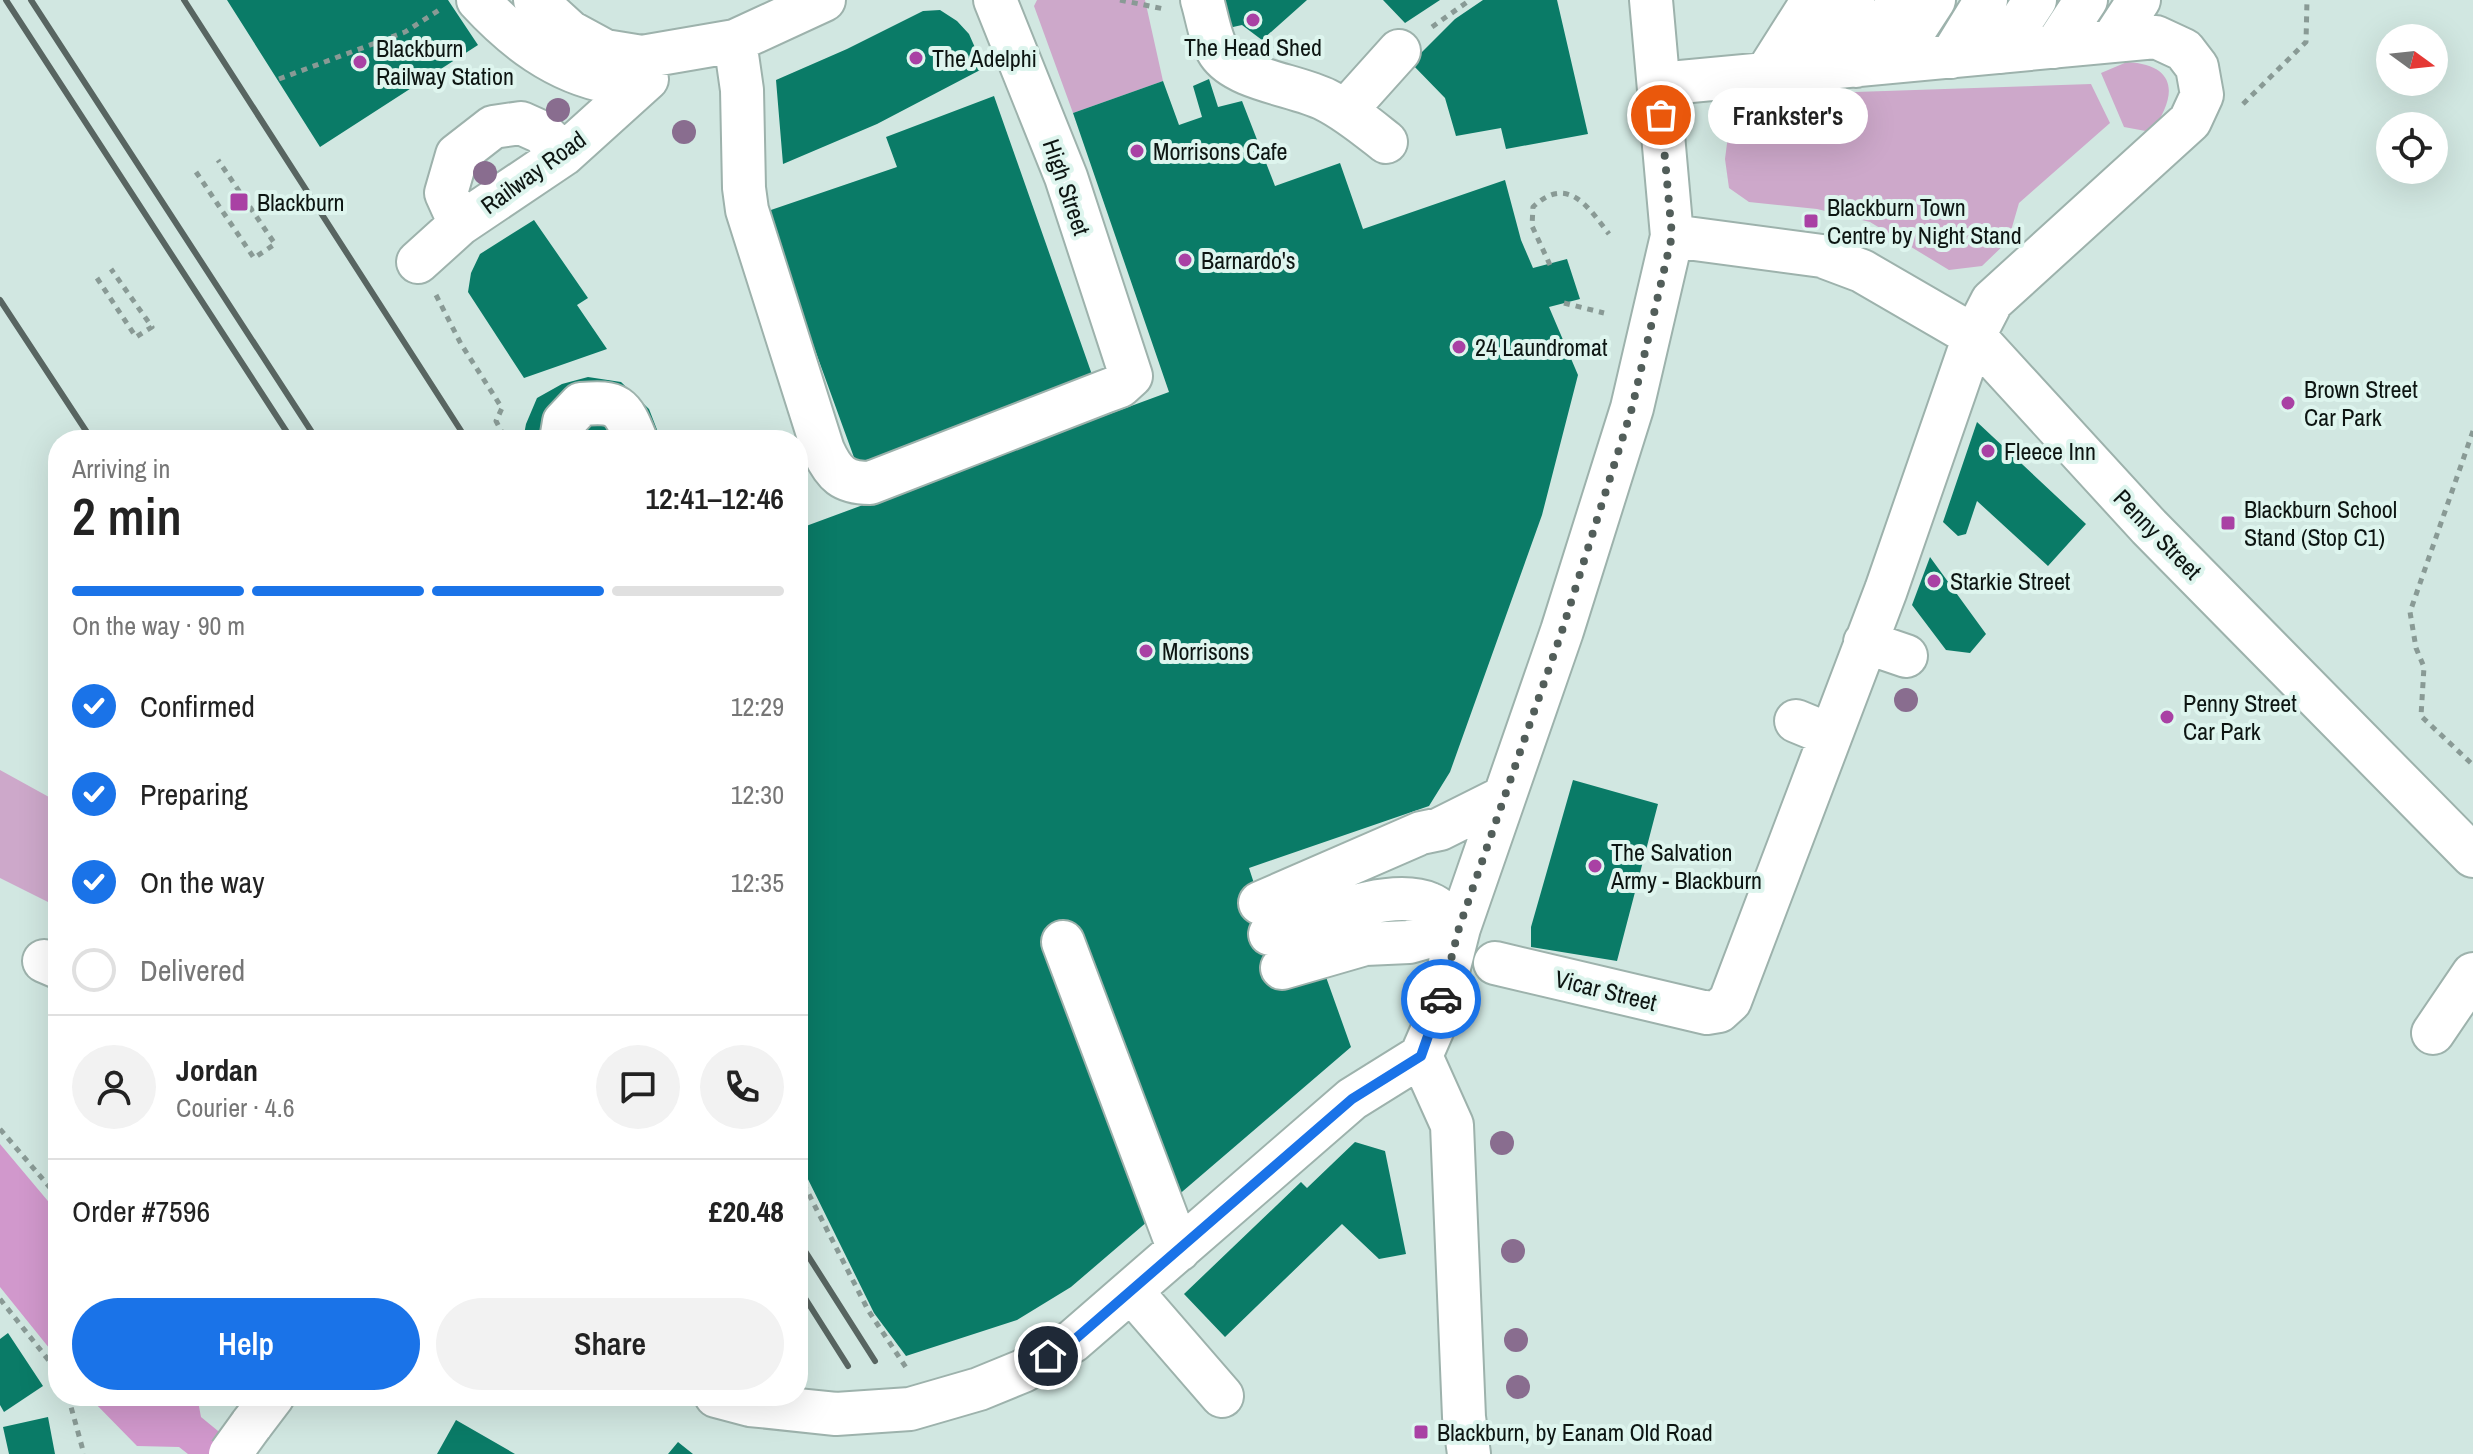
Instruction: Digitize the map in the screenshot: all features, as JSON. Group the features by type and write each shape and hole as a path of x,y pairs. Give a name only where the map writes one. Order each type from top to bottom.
{"street":[{"path":"535,0 570,32 605,51 642,57 735,41"},
{"path":"464,1 539,53 574,70 612,82 647,79 679,68 824,0"},
{"name":"High Street","path":"735,41 742,90 747,210 831,468 841,478 853,483 870,483 1120,386 1131,376 1066,177 995,0"},
{"path":"1202,0 1219,52 1234,68 1304,90 1346,110 1386,142"},
{"path":"760,1406 836,1414 910,1409 979,1389 1023,1371 1073,1341 1352,1099 1421,1056 1434,1026 1459,928 1562,631 1632,408 1672,236 1651,0"},
{"path":"1813,0 1932,58 2139,0"},
{"path":"1835,0 1932,58 2112,0"},
{"path":"1853,0 1932,58"},
{"path":"1870,0 1932,58"},
{"path":"1900,0 1932,58"},
{"path":"1932,58 1934,0"},
{"path":"1932,58 1955,0"},
{"path":"1932,58 1986,0"},
{"path":"1932,58 2011,0"},
{"path":"1932,58 2035,0"},
{"path":"1932,58 2058,0"},
{"path":"1932,58 2086,0"},
{"path":"1659,84 2156,37 2184,50 2197,67 2202,95 2190,121 1992,301 1974,336 1865,642 1906,656"},
{"path":"1346,110 1399,51"},
{"name":"Railway Road","path":"418,262 460,224 564,154 647,79"},
{"path":"460,224 446,193 457,155 493,127 521,123 541,132 564,154"},
{"name":"Penny Street","path":"1672,236 1822,256 1862,271 1974,336 2149,527 2473,856"},
{"path":"563,430 564,422 581,404 607,402 626,414 632,430"},
{"name":"Vicar Street","path":"1495,963 1691,1010 1707,1013 1719,1011 1730,1001 1738,983 1813,728 1865,642"},
{"path":"1459,928 1409,942 1365,944 1271,935 1421,833 1440,829 1504,797"},
{"path":"1063,942 1179,1250"},
{"path":"2433,1033 2473,974"},
{"path":"1421,1056 1452,1125 1464,1417 1469,1454"},
{"path":"1131,1291 1222,1396"}],"path":[{"path":"279,79 405,32 464,1"},
{"path":"196,172 254,258 275,244 218,160"},
{"path":"1550,265 1532,226 1533,207 1546,195 1570,194 1584,202 1609,234"},
{"path":"418,262 461,344 502,408 496,421 501,430"},
{"path":"97,278 136,337 152,327 111,269"},
{"path":"1564,303 1604,313"},
{"path":"2473,431 2410,612 2416,648 2424,667 2421,716 2473,765"},
{"path":"0,1129 48,1185"},
{"path":"808,1193 868,1310 908,1371"},
{"path":"0,1299 48,1359"},
{"path":"71,1406 84,1454"}],"shaded area":[{"path":"1037,0 1145,0 1163,81 1073,113 1034,6"},
{"path":"2127,62 2156,69 2168,85 2166,107 2151,132 2124,127 2101,73"},
{"path":"1762,84 1796,94 2091,84 2110,123 2019,203 2008,241 1982,266 1949,270 1870,222 1817,209 1749,202 1729,188 1725,159 1729,128 1745,94"},
{"path":"0,770 48,796 48,902 0,878"},
{"path":"0,1144 48,1201 48,1347 0,1287"},
{"path":"98,1406 199,1406 201,1417 246,1454 188,1454 179,1447 137,1446"}],"building":[{"name":"Blackburn Railway Station","path":"227,0 448,0 478,45 320,147"},
{"name":"The Head Shed","path":"1216,0 1307,0 1262,40 1242,25 1224,29"},
{"path":"1383,0 1440,0 1405,23"},
{"path":"1483,0 1557,0 1588,134 1506,149 1501,128 1456,136 1445,98 1411,63 1455,19"},
{"path":"940,10 969,34 984,68 877,124 783,164 776,80 923,11"},
{"name":"Morrisons","path":"1209,79 1218,107 1242,101 1275,186 1340,163 1363,229 1505,180 1521,240 1533,268 1567,259 1580,299 1549,307 1578,375 1542,515 1450,772 1429,806 1249,868 1288,988 1326,977 1351,1047 1071,1287 1017,1320 906,1356 874,1313 808,1179 808,525 1169,392 1073,113 1163,81 1179,125 1202,117 1193,86"},
{"path":"994,96 1096,386 860,474 765,212 897,167 886,137"},
{"path":"534,220 588,298 577,305 607,349 524,378 468,292 471,273 480,254"},
{"path":"588,377 621,382 649,409 657,430 525,430 537,398 562,384"},
{"name":"Fleece Inn","path":"1977,422 2086,524 2048,566 1977,501 1966,534 1958,536 1943,522"},
{"name":"Starkie Street","path":"1930,557 1986,634 1970,653 1946,650 1912,605"},
{"name":"The Salvation Army - Blackburn","path":"1573,780 1658,804 1617,961 1531,947 1531,927"},
{"path":"1355,1142 1385,1151 1406,1254 1379,1259 1342,1224 1225,1337 1184,1294 1301,1182 1307,1188"},
{"path":"8,1333 43,1386 4,1412 0,1405 0,1339"},
{"path":"48,1417 55,1454 9,1454 3,1427"},
{"path":"456,1420 515,1454 437,1454"},
{"path":"678,1442 693,1454 668,1454"}],"railway":[{"path":"6,0 286,430"},
{"path":"31,0 310,430"},
{"path":"184,0 461,430"},
{"path":"0,300 85,430"},
{"path":"808,1256 875,1361"},
{"path":"808,1303 848,1366"}],"way so far":[{"path":"1441,999 1479,866 1562,631 1632,408 1672,236 1661,115"}],"place":[{"name":"The Head Shed","path":"1253,20"},
{"name":"The Adelphi","path":"916,58"},
{"name":"Blackburn Railway Station","path":"360,62"},
{"name":"Frankster's","path":"1661,115"},
{"name":"Morrisons Cafe","path":"1137,151"},
{"name":"Blackburn","path":"239,202"},
{"name":"Blackburn Town Centre by Night Stand","path":"1811,221"},
{"name":"Barnardo's","path":"1185,260"},
{"name":"24 Laundromat","path":"1459,347"},
{"name":"Brown Street Car Park","path":"2288,403"},
{"name":"Fleece Inn","path":"1988,451"},
{"name":"Blackburn School Stand (Stop C1)","path":"2228,523"},
{"name":"Starkie Street","path":"1934,581"},
{"name":"Morrisons","path":"1146,651"},
{"name":"Penny Street Car Park","path":"2167,717"},
{"name":"The Salvation Army - Blackburn","path":"1595,866"},
{"name":"Blackburn, by Eanam Old Road","path":"1421,1432"}],"route":[{"path":"1048,1356 1073,1341 1352,1099 1421,1056 1441,999"}]}
